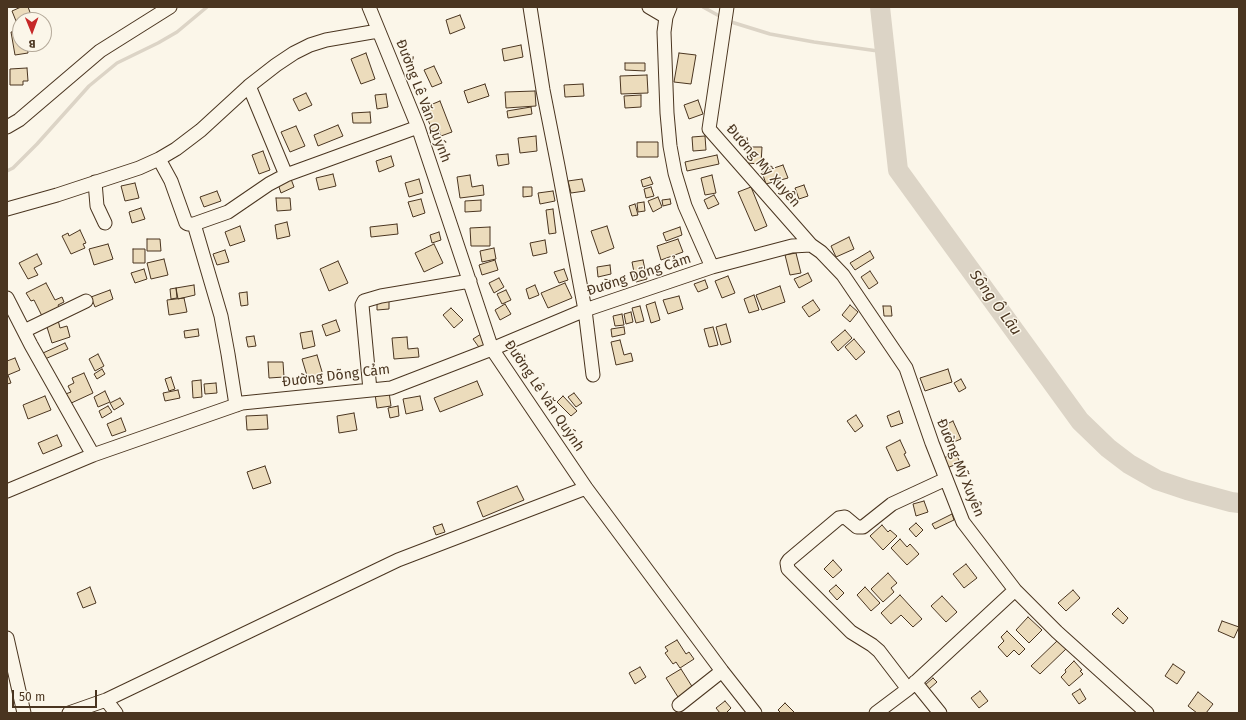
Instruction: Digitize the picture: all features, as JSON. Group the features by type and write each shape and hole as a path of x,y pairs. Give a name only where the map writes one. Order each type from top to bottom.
{"street":[{"path":"7,127 19,120 100,51 170,7"},
{"name":"Đường Lê Văn Quýnh","path":"369,7 418,127 492,349 586,488 755,713"},
{"path":"530,7 543,90 585,310 593,376"},
{"path":"650,7 668,12 664,32 670,146 675,172 685,206 712,267 792,246 811,245"},
{"name":"Đường Mỹ Xuyên","path":"727,7 709,129 811,245 821,252 843,276 906,368 932,443 963,522 1015,590 1056,632 1147,713"},
{"path":"7,209 57,195 138,168 159,159 176,149 201,130 249,86 294,53 310,45 326,40 378,32"},
{"path":"249,86 286,175"},
{"path":"159,159 171,181 186,223 194,224 228,212 269,184 286,175 418,127"},
{"path":"95,182 97,206 105,223"},
{"path":"194,224 221,316 236,405"},
{"name":"Đường Dõng Cảm","path":"7,491 93,455 242,403 391,388 492,349 585,310 712,267"},
{"path":"370,390 362,305 364,301 381,296 470,281"},
{"path":"7,298 93,455"},
{"path":"24,331 86,301"},
{"path":"940,713 879,651 851,632 788,569 787,563 788,560 840,518 845,518 860,528 892,504 946,479"},
{"path":"69,713 106,700 398,560 586,488"},
{"path":"876,713 912,685 1015,590"},
{"path":"7,638 24,713"},
{"path":"679,705 722,671"},
{"path":"106,700 116,713"}],"building":[{"path":"21,7 28,7 30,12 12,12"},
{"path":"460,15 465,28 450,34 446,20"},
{"path":"521,45 523,57 504,61 502,49"},
{"path":"14,52 28,52 28,53 15,55"},
{"path":"366,53 375,79 361,84 351,59"},
{"path":"679,53 696,55 691,84 674,82"},
{"path":"625,63 645,63 645,71 625,70"},
{"path":"434,66 442,83 432,87 424,70"},
{"path":"27,68 28,81 23,81 23,85 10,85 10,69"},
{"path":"647,75 648,93 621,94 620,76"},
{"path":"485,84 489,96 468,103 464,91"},
{"path":"583,84 584,96 565,97 564,85"},
{"path":"535,91 536,106 506,108 505,92"},
{"path":"306,93 312,105 299,111 293,99"},
{"path":"386,94 388,107 377,109 375,95"},
{"path":"641,95 641,107 625,108 624,96"},
{"path":"698,100 703,114 689,119 684,105"},
{"path":"440,101 452,132 441,136 439,130 433,132 423,108"},
{"path":"531,107 532,114 508,118 507,111"},
{"path":"370,112 371,123 353,123 352,113"},
{"path":"338,125 343,136 318,146 314,135"},
{"path":"296,126 305,146 290,152 281,132"},
{"path":"536,136 537,151 520,153 518,138"},
{"path":"705,136 706,150 693,151 692,137"},
{"path":"637,142 658,142 658,157 637,157"},
{"path":"747,147 762,147 761,164 746,163"},
{"path":"263,151 270,170 259,174 252,155"},
{"path":"508,154 509,164 498,166 496,155"},
{"path":"717,155 719,164 687,171 685,162"},
{"path":"391,156 394,166 379,172 376,161"},
{"path":"783,165 788,178 766,184 762,172"},
{"path":"333,174 336,186 319,190 316,178"},
{"path":"470,175 472,187 483,185 484,195 460,198 457,177"},
{"path":"712,175 716,193 705,195 701,178"},
{"path":"650,177 653,184 643,187 641,180"},
{"path":"291,179 294,187 281,193 278,184"},
{"path":"419,179 423,193 409,197 405,183"},
{"path":"582,179 585,191 571,193 568,181"},
{"path":"135,183 139,198 125,201 121,186"},
{"path":"804,185 808,196 799,199 795,188"},
{"path":"523,187 532,187 532,196 523,197"},
{"path":"651,187 654,196 646,198 644,189"},
{"path":"751,187 767,226 755,231 738,192"},
{"path":"217,191 221,201 204,207 200,197"},
{"path":"553,191 555,201 540,204 538,193"},
{"path":"714,195 719,204 708,209 704,200"},
{"path":"658,197 662,207 653,212 648,201"},
{"path":"276,198 290,198 291,210 277,211"},
{"path":"421,199 425,213 413,217 408,202"},
{"path":"670,199 671,204 663,206 662,200"},
{"path":"481,200 481,211 465,212 465,201"},
{"path":"644,202 645,211 638,212 637,203"},
{"path":"635,204 638,215 632,216 629,206"},
{"path":"141,208 145,219 132,223 129,212"},
{"path":"553,209 556,233 549,234 546,210"},
{"path":"287,222 290,236 277,239 275,225"},
{"path":"397,224 398,234 371,237 370,227"},
{"path":"240,226 245,241 230,246 225,232"},
{"path":"607,226 614,248 599,254 591,231"},
{"path":"490,227 490,246 471,246 470,228"},
{"path":"680,227 682,235 666,241 663,233"},
{"path":"80,230 86,243 83,244 85,248 71,254 62,236 68,233 69,236"},
{"path":"439,232 441,240 432,243 430,235"},
{"path":"849,237 854,249 836,257 831,246"},
{"path":"147,239 160,239 161,251 147,251"},
{"path":"678,239 683,252 661,260 657,246"},
{"path":"545,240 547,253 533,256 530,243"},
{"path":"108,244 113,259 94,265 89,249"},
{"path":"434,244 443,263 424,272 415,253"},
{"path":"494,248 496,259 482,262 480,251"},
{"path":"133,249 145,249 145,263 133,263"},
{"path":"225,250 229,262 217,265 213,254"},
{"path":"870,251 874,258 855,270 850,263"},
{"path":"796,253 801,273 790,275 785,255"},
{"path":"37,254 42,264 34,268 38,275 28,279 19,263"},
{"path":"164,259 168,275 151,279 147,263"},
{"path":"495,260 498,270 482,275 479,265"},
{"path":"643,260 647,279 636,282 632,262"},
{"path":"338,261 348,283 329,291 320,269"},
{"path":"610,265 611,274 598,277 597,267"},
{"path":"144,269 147,279 135,283 131,273"},
{"path":"564,269 568,280 559,283 554,272"},
{"path":"870,271 878,283 869,289 861,277"},
{"path":"808,273 812,281 799,288 794,279"},
{"path":"728,276 735,293 722,298 715,281"},
{"path":"499,278 504,287 494,293 489,283"},
{"path":"705,280 708,288 698,292 694,284"},
{"path":"46,283 55,300 62,297 64,302 58,305 61,311 44,320 34,300 31,301 26,293"},
{"path":"565,283 572,298 548,308 541,293"},
{"path":"194,285 195,295 178,299 176,288"},
{"path":"535,285 539,295 529,299 526,289"},
{"path":"780,286 785,302 762,310 756,295"},
{"path":"176,288 177,298 171,299 170,289"},
{"path":"110,290 113,299 95,307 91,297"},
{"path":"506,290 511,300 502,304 497,294"},
{"path":"247,292 248,305 241,306 239,293"},
{"path":"754,295 759,310 749,313 744,299"},
{"path":"679,296 683,309 668,314 663,300"},
{"path":"184,298 187,312 169,315 167,300"},
{"path":"377,298 389,298 389,309 377,310"},
{"path":"813,300 820,310 809,317 802,307"},
{"path":"655,302 660,320 651,323 646,305"},
{"path":"505,304 511,314 500,320 495,310"},
{"path":"850,305 858,312 850,322 842,315"},
{"path":"640,306 644,321 636,323 632,308"},
{"path":"883,306 891,306 892,316 884,316"},
{"path":"451,308 463,320 454,328 443,315"},
{"path":"631,312 633,322 626,324 624,314"},
{"path":"622,314 624,325 615,326 613,316"},
{"path":"58,320 60,328 67,326 70,337 52,343 46,324"},
{"path":"336,320 340,331 326,336 322,325"},
{"path":"726,324 731,342 721,345 716,327"},
{"path":"624,327 625,334 612,337 611,329"},
{"path":"713,327 718,345 709,347 704,329"},
{"path":"198,329 199,336 185,338 184,331"},
{"path":"845,330 852,338 838,351 831,342"},
{"path":"312,331 315,346 303,349 300,333"},
{"path":"481,334 488,345 481,350 473,339"},
{"path":"254,336 256,346 248,347 246,337"},
{"path":"407,337 408,349 418,348 419,357 394,359 392,338"},
{"path":"854,339 865,352 856,360 845,347"},
{"path":"620,340 624,355 631,353 633,361 616,365 611,342"},
{"path":"65,343 68,349 45,359 43,353"},
{"path":"98,354 104,366 95,371 89,359"},
{"path":"317,355 323,375 308,379 302,359"},
{"path":"15,358 20,370 8,375 11,383 7,384 7,361"},
{"path":"268,362 283,362 284,377 269,378"},
{"path":"102,369 105,374 97,379 94,374"},
{"path":"948,369 952,382 925,391 920,378"},
{"path":"84,373 93,393 67,405 63,395 71,392 68,386 74,383 72,378"},
{"path":"171,377 175,389 169,391 165,379"},
{"path":"961,379 966,388 959,392 954,383"},
{"path":"201,380 202,397 193,398 192,381"},
{"path":"477,381 483,395 440,412 434,398"},
{"path":"216,383 217,393 205,394 204,384"},
{"path":"178,390 180,398 165,401 163,393"},
{"path":"105,391 110,402 98,407 94,397"},
{"path":"389,392 391,406 377,408 375,394"},
{"path":"574,393 582,403 576,407 568,397"},
{"path":"45,396 51,410 28,419 23,405"},
{"path":"420,396 423,410 406,414 403,399"},
{"path":"563,396 577,411 571,416 557,402"},
{"path":"120,398 124,404 114,410 110,403"},
{"path":"108,406 112,412 102,418 99,411"},
{"path":"398,406 399,416 390,418 388,408"},
{"path":"899,411 903,423 891,427 887,416"},
{"path":"354,413 357,430 339,433 337,416"},
{"path":"267,415 268,429 247,430 246,416"},
{"path":"856,415 863,426 855,432 847,421"},
{"path":"121,418 126,431 112,436 107,424"},
{"path":"953,421 961,439 949,444 941,427"},
{"path":"57,435 62,446 43,454 38,443"},
{"path":"900,440 906,453 904,454 910,466 897,471 886,447"},
{"path":"956,453 960,463 944,469 941,459"},
{"path":"265,466 271,483 253,489 247,472"},
{"path":"517,486 524,500 483,517 477,502"},
{"path":"924,501 928,512 916,516 913,504"},
{"path":"952,514 954,520 935,529 932,524"},
{"path":"916,523 923,530 916,537 909,529"},
{"path":"442,524 445,532 436,535 433,527"},
{"path":"882,525 888,532 890,530 897,536 883,550 870,536"},
{"path":"900,539 907,547 910,544 919,554 907,565 891,548"},
{"path":"833,560 842,570 833,578 824,569"},
{"path":"966,564 977,578 964,588 953,574"},
{"path":"888,573 897,583 891,588 894,592 883,602 871,589"},
{"path":"836,585 844,593 837,600 829,591"},
{"path":"90,587 96,603 83,608 77,593"},
{"path":"865,587 880,603 871,611 857,595"},
{"path":"1073,590 1080,598 1066,611 1058,603"},
{"path":"900,595 922,619 913,627 901,615 891,624 881,613"},
{"path":"942,596 957,612 946,622 931,606"},
{"path":"1118,608 1128,618 1123,624 1112,614"},
{"path":"1028,617 1042,630 1029,643 1016,630"},
{"path":"1222,621 1239,627 1234,638 1218,631"},
{"path":"1007,631 1025,649 1019,655 1014,650 1007,657 998,647 1004,641 1001,637"},
{"path":"677,640 686,654 689,652 694,659 680,668 676,662 673,664 665,653 668,651 665,647"},
{"path":"1058,640 1067,648 1040,674 1031,666"},
{"path":"1074,661 1082,670 1080,671 1083,674 1069,686 1061,677 1066,672 1065,670"},
{"path":"1173,664 1185,672 1177,684 1165,676"},
{"path":"640,667 646,677 635,684 629,673"},
{"path":"681,669 693,688 678,697 666,678"},
{"path":"933,678 937,682 929,689 925,685"},
{"path":"1080,689 1086,699 1079,704 1072,694"},
{"path":"980,691 988,701 979,708 971,698"},
{"path":"1198,692 1213,704 1206,713 1197,713 1188,706"},
{"path":"725,701 731,708 726,713 720,713 716,708"},
{"path":"785,703 794,712 793,713 781,713 778,710"}],"waterway":[{"path":"7,171 13,168 37,144 89,86 117,63 177,32 207,7"},
{"path":"703,7 723,18"},
{"name":"Sông Ô Lâu","path":"880,7 898,170 1080,421 1108,448 1129,464 1157,480 1187,490 1239,503"},
{"path":"728,21 770,34 885,52"}]}
